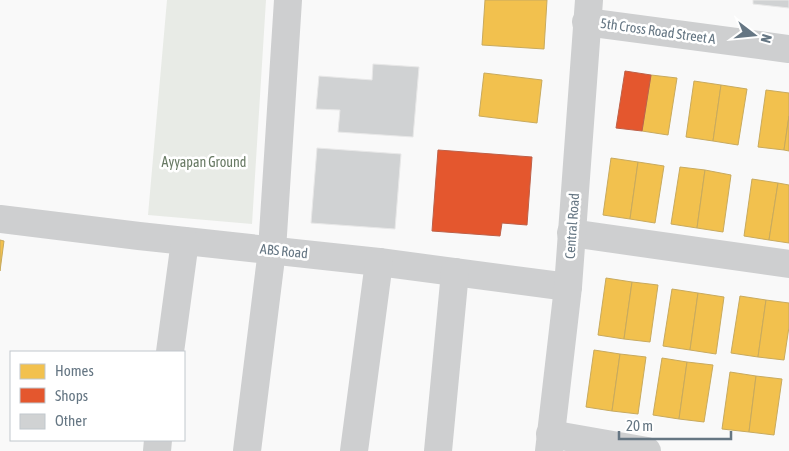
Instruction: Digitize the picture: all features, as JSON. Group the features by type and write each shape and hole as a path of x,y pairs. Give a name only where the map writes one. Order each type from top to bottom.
{"street":[{"path":"247,451 272,250 288,0"},
{"name":"5th Cross Road Street A","path":"587,11 789,48"},
{"name":"Central Road","path":"550,442 568,287 587,11"},
{"name":"ABS Road","path":"0,219 379,262 568,287"},
{"path":"571,233 789,264"},
{"path":"170,351 185,241"},
{"path":"354,451 379,262"},
{"path":"438,451 455,272"},
{"path":"550,442 647,451"}],"green space":[{"name":"Ayyapan Ground","path":"167,0 266,0 252,224 148,215"}],"building: Homes":[{"path":"485,0 547,0 544,49 482,45"},
{"path":"484,73 542,80 537,123 479,116"},
{"path":"651,75 677,78 668,135 642,131"},
{"path":"694,81 721,85 713,141 686,137"},
{"path":"721,85 747,89 738,145 713,141"},
{"path":"766,90 789,93 789,116 784,150 758,147"},
{"path":"789,116 789,151 784,150"},
{"path":"611,158 638,162 630,219 603,215"},
{"path":"638,162 664,166 655,223 630,219"},
{"path":"680,167 705,170 697,228 671,224"},
{"path":"705,170 731,175 723,232 697,228"},
{"path":"752,179 778,183 769,240 744,236"},
{"path":"778,183 789,185 789,243 769,240"},
{"path":"0,240 4,241 0,271"},
{"path":"606,278 632,282 624,339 598,335"},
{"path":"632,282 658,285 650,342 624,339"},
{"path":"672,289 698,293 690,350 663,346"},
{"path":"698,293 724,297 716,354 690,350"},
{"path":"740,296 766,300 758,357 731,353"},
{"path":"766,300 789,303 789,327 784,360 758,357"},
{"path":"594,350 620,354 612,411 586,407"},
{"path":"620,354 646,357 638,414 612,411"},
{"path":"662,358 687,362 679,419 653,415"},
{"path":"687,362 713,365 704,422 679,419"},
{"path":"730,372 756,376 749,432 722,429"},
{"path":"756,376 782,379 774,435 749,432"}],"building: Shops":[{"path":"625,71 651,75 642,131 616,128"},
{"path":"438,150 532,157 527,225 502,223 500,236 432,231"}],"building: Other":[{"path":"753,0 789,0 789,8 753,4"},
{"path":"373,64 419,67 413,137 338,132 340,110 316,109 319,76 372,80"},
{"path":"317,148 401,154 395,229 311,223"}]}
